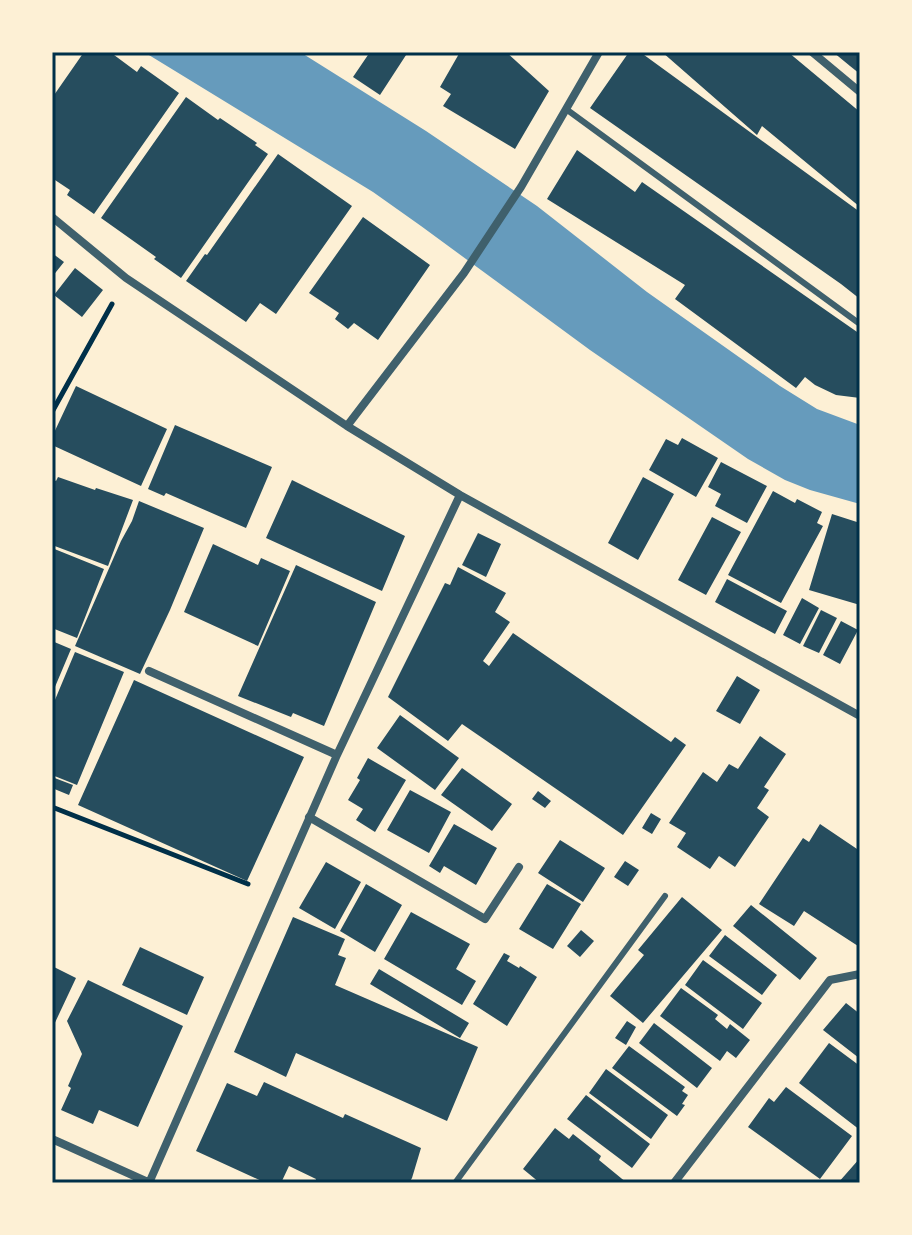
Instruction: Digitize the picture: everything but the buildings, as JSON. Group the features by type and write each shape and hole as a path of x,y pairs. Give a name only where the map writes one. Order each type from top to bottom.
{"street":[{"path":"347,426 464,273 521,187 599,52"},
{"path":"812,52 860,92"},
{"path":"52,217 126,278 347,426 460,495 860,716"},
{"path":"52,1139 149,1183 337,755 460,495"},
{"path":"149,671 337,755"},
{"path":"309,817 485,919 519,867"},
{"path":"674,1183 830,980 860,974"}],"lane":[{"path":"566,109 860,324"},
{"path":"455,1183 665,896"}],"path":[{"path":"52,412 126,278"},
{"path":"52,807 275,894"}],"water":[{"path":"144,52 300,52 426,131 537,206 647,292 780,386 817,409 860,425 860,504 785,480 748,459 590,350 373,192"}]}
